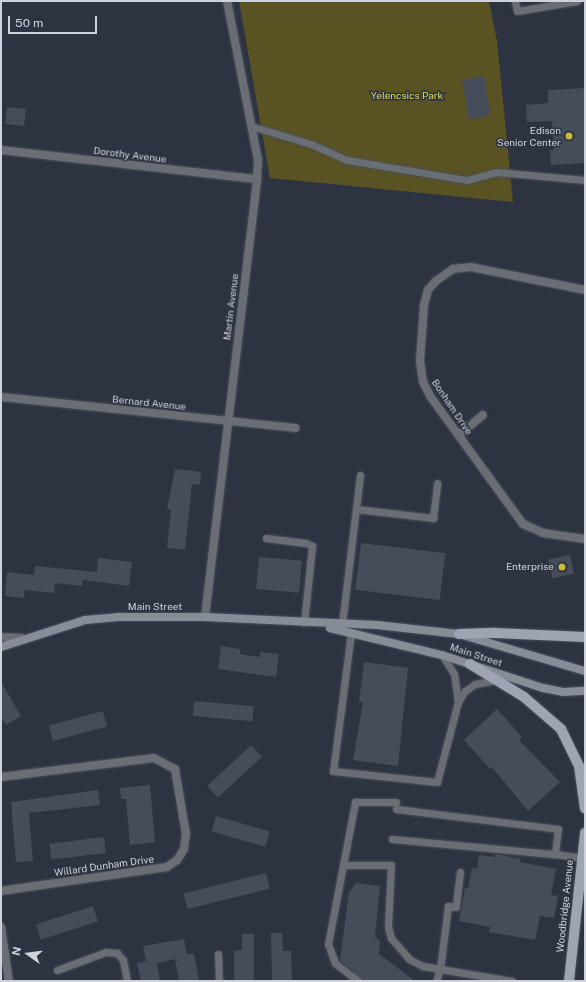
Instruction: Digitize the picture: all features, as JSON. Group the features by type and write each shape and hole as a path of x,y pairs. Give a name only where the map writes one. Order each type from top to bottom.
{"main road":[{"name":"Main Street","path":"1,647 22,638 56,628 98,619 152,616 313,624 377,625 459,634 585,671"},
{"name":"Main Street","path":"313,624 442,655 543,688 563,692 585,691"},
{"path":"459,634 495,633 585,637"},
{"path":"470,664 546,713 560,729 579,766 585,809"},
{"name":"Woodbridge Avenue","path":"569,981 585,833"}],"street":[{"name":"Martin Avenue","path":"205,618 258,160 227,1"},
{"name":"Dorothy Avenue","path":"1,150 257,179"},
{"name":"Bonham Drive","path":"585,290 471,267 453,269 428,290 424,305 420,361 423,382 430,396 523,524 543,533 585,539"},
{"name":"Bernard Avenue","path":"1,397 295,428"},
{"path":"459,436 483,415"},
{"path":"1,637 22,638"},
{"name":"Willard Dunham Drive","path":"1,777 154,758 176,769 186,834 184,849 177,860 167,867 1,891"},
{"path":"1,927 9,981"}],"lane":[{"path":"515,1 517,11 577,1"},
{"path":"251,126 311,144 347,160 460,179 467,180 497,172 585,180"},
{"path":"342,624 360,475"},
{"path":"356,510 433,518 437,483"},
{"path":"266,538 306,543 312,546 304,623"},
{"path":"351,633 333,771 437,782 458,702 466,691 475,684 497,680"},
{"path":"442,655 454,674 458,702"},
{"path":"358,981 335,963 328,944 355,802 396,806 558,829 555,854"},
{"path":"392,839 555,854 582,858"},
{"path":"343,865 391,865 388,927 391,938 409,959 424,966 440,970 512,981"},
{"path":"436,981 440,970 448,906 456,907 460,872"},
{"path":"57,970 106,952 117,953 123,960 127,981"},
{"path":"218,954 219,981"}],"green space":[{"name":"Yelencsics Park","path":"239,1 489,1 497,41 513,202 270,178"}],"building":[{"path":"484,76 490,116 469,119 462,79"},
{"name":"Edison Senior Center","path":"585,88 585,163 551,165 550,150 554,150 552,121 527,122 526,105 548,103 548,90"},
{"path":"7,107 26,109 24,126 5,124"},
{"path":"175,469 201,472 200,485 192,484 185,550 167,548 171,509 167,509"},
{"path":"361,543 445,553 440,600 355,590"},
{"name":"Enterprise","path":"570,555 574,574 552,578 548,560"},
{"path":"259,557 302,561 299,593 256,589"},
{"path":"98,558 132,562 129,586 83,580 82,586 55,583 54,593 25,590 24,598 5,596 7,572 34,575 35,566 97,572"},
{"path":"221,646 240,649 240,654 260,657 260,652 279,654 276,677 218,669"},
{"path":"364,662 408,668 398,766 353,760 363,702 359,702"},
{"path":"1,682 21,716 6,725 1,717"},
{"path":"194,701 254,706 252,721 193,716"},
{"path":"497,709 522,737 519,740 560,782 528,811 492,767 490,769 464,740"},
{"path":"103,711 107,726 53,741 49,725"},
{"path":"251,745 262,757 218,798 207,786"},
{"path":"150,785 155,842 130,845 126,799 121,799 120,788"},
{"path":"98,790 100,805 29,813 33,861 16,862 11,802"},
{"path":"216,816 270,831 265,847 212,831"},
{"path":"104,837 106,853 51,860 49,844"},
{"path":"496,854 521,859 520,862 556,869 551,895 558,896 554,918 540,916 535,940 489,932 490,927 459,921 465,888 468,888 472,868 477,869 479,855 495,857"},
{"path":"266,873 270,889 187,909 184,894"},
{"path":"356,883 380,886 375,937 380,941 379,954 415,981 364,981 340,961 349,892"},
{"path":"93,906 98,921 41,940 36,925"},
{"path":"271,933 282,933 283,951 291,951 292,981 272,981"},
{"path":"242,934 254,934 254,981 234,981 234,951 242,950"},
{"path":"184,939 187,954 194,954 199,981 179,981 175,959 157,963 160,981 141,981 137,963 146,961 143,946"}],"place":[{"name":"Edison Senior Center","path":"569,136"},
{"name":"Enterprise","path":"562,567"}]}
